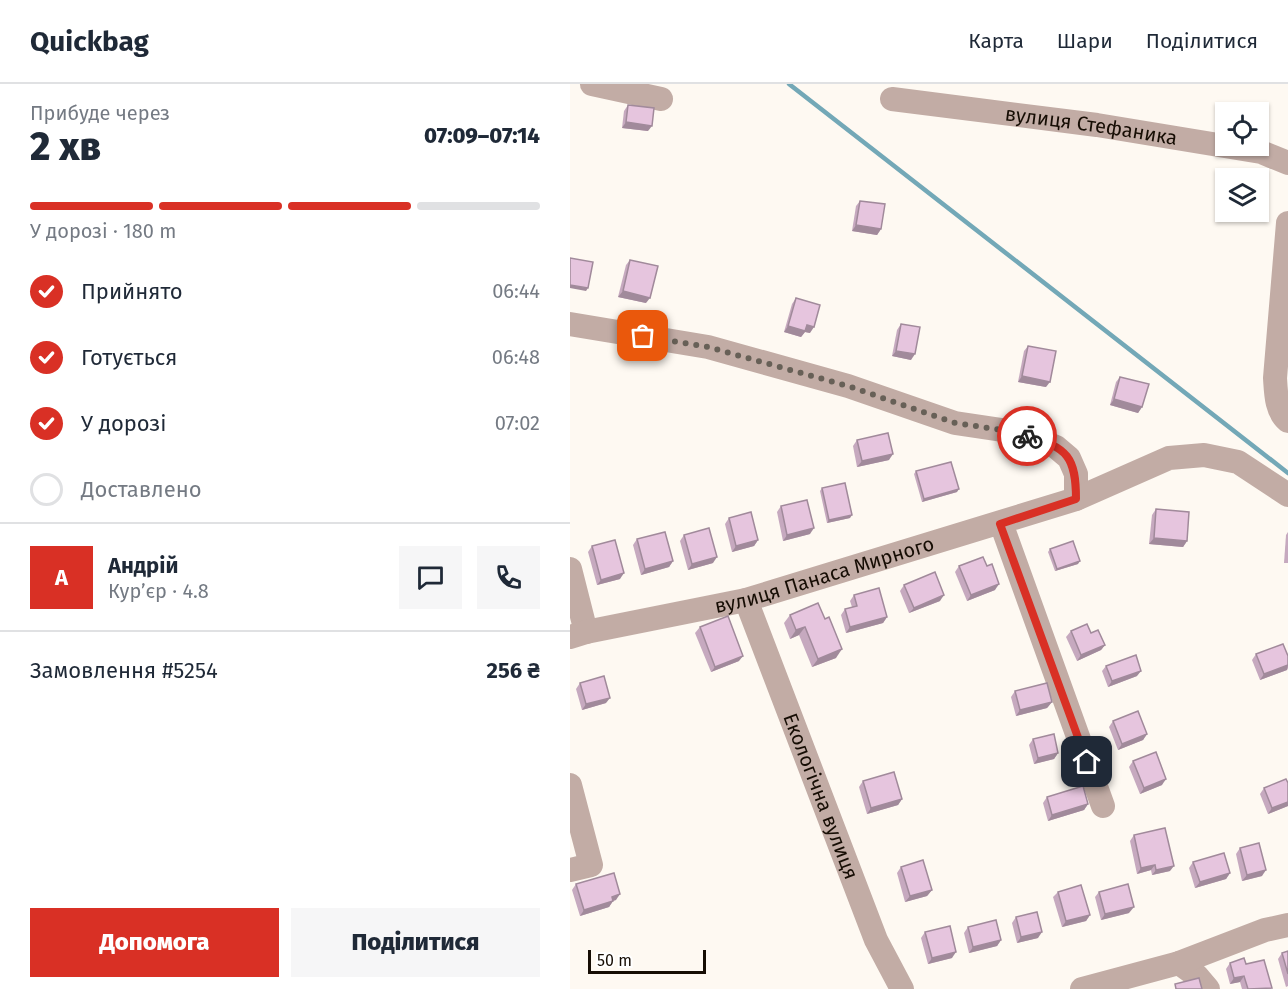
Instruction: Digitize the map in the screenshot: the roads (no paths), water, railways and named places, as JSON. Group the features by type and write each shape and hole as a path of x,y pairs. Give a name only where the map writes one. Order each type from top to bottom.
{"street":[{"path":"592,84 661,99"},
{"name":"вулиця Стефаника","path":"892,99 1097,125 1261,152 1288,163"},
{"path":"1288,223 1275,378 1276,399 1282,417 1288,421"},
{"path":"570,324 708,347 848,386 955,423 1002,430 1037,439 1056,447 1070,458 1076,474 1076,499"},
{"name":"вулиця Панаса Мирного","path":"578,634 746,600 1076,499 1169,458 1203,455 1238,462 1288,495"},
{"path":"1000,524 1103,806"},
{"path":"570,569 578,634"},
{"name":"Екологічна вулиця","path":"746,600 876,940 902,989"},
{"path":"570,784 591,865 570,870"},
{"path":"1082,989 1179,963 1265,930 1288,925"},
{"path":"1179,963 1197,976 1208,989"}],"waterway":[{"path":"789,84 1288,473"}]}
